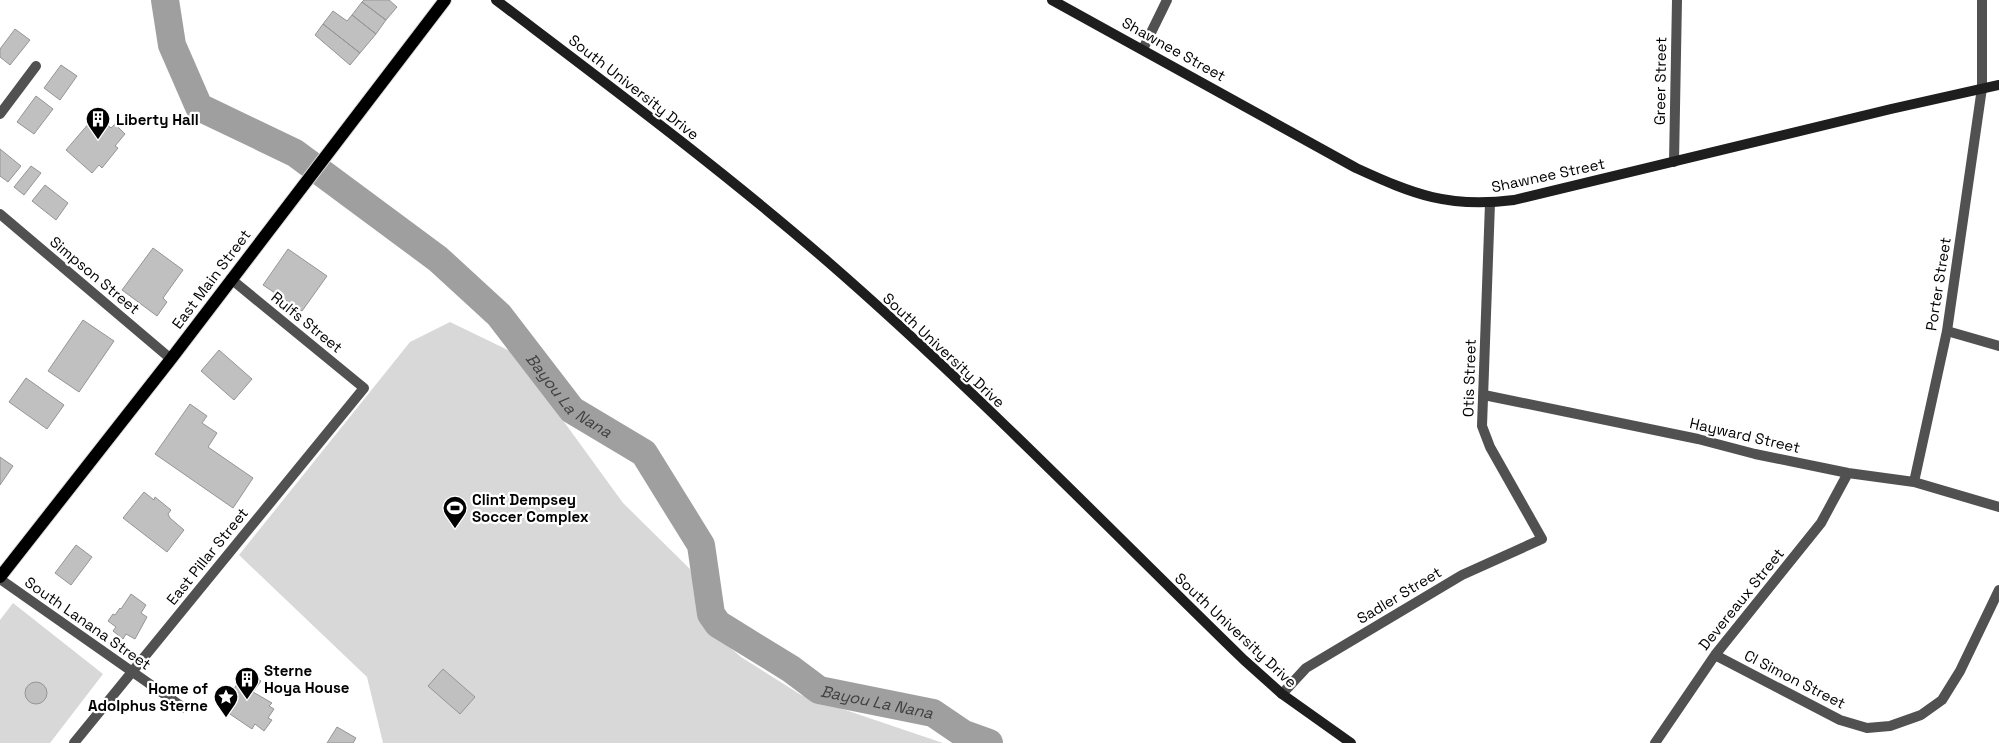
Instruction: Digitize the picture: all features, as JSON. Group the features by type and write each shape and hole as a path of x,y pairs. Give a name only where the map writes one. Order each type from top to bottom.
{"main road":[{"name":"East Main Street","path":"0,578 445,0"},
{"name":"South University Drive","path":"496,0 645,112 827,262 947,372 1282,694 1352,743"},
{"name":"Shawnee Street","path":"1052,0 1356,168 1403,190 1429,198 1452,202 1490,203 1514,200 1999,85"}],"street":[{"path":"1143,49 1167,0"},
{"name":"Greer Street","path":"1674,162 1677,0"},
{"name":"Porter Street","path":"1914,482 1947,331 1982,88 1982,0"},
{"path":"0,114 36,66"},
{"name":"Otis Street","path":"1490,203 1482,426 1490,447 1542,539"},
{"name":"Simpson Street","path":"0,214 170,359"},
{"name":"Rulfs Street","path":"231,279 364,388"},
{"path":"1947,331 1999,346"},
{"name":"East Pillar Street","path":"74,743 364,388"},
{"name":"Hayward Street","path":"1484,395 1698,439 1755,454 1848,473 1914,482 1999,507"},
{"name":"Devereaux Street","path":"1655,743 1715,655 1821,523 1848,473"},
{"name":"Sadler Street","path":"1282,694 1306,668 1462,575 1542,539"},
{"name":"South Lanana Street","path":"0,578 184,708"},
{"name":"Cl Simon Street","path":"1715,655 1840,720 1867,728 1890,726 1921,715 1942,700 1960,671 1999,590"}],"shaded area":[{"name":"Clint Dempsey Soccer Complex","path":"450,322 514,353 623,503 690,569 705,626 741,657 801,695 943,743 383,743 367,677 239,555 410,342"},
{"path":"13,603 103,674 50,743 0,743 0,620"}],"building":[{"path":"364,0 389,0 397,7 386,20 362,2"},
{"path":"362,2 386,20 376,34 352,15"},
{"path":"333,11 347,21 352,15 376,34 360,53 323,24"},
{"path":"323,24 360,53 350,65 315,35"},
{"path":"15,29 30,40 10,65 0,57 0,49"},
{"path":"61,65 77,76 60,100 44,88"},
{"path":"36,96 53,109 34,134 17,122"},
{"name":"Liberty Hall","path":"96,115 111,128 115,124 125,134 115,146 118,148 102,168 99,165 92,173 66,150"},
{"path":"0,149 21,166 8,182 0,176"},
{"path":"31,166 41,173 24,195 14,187"},
{"path":"45,185 68,203 56,220 32,201"},
{"path":"153,248 183,270 163,298 167,302 157,316 122,290"},
{"path":"288,249 327,276 302,311 263,285"},
{"path":"83,320 114,341 79,392 48,371"},
{"path":"219,350 252,379 234,400 201,371"},
{"path":"26,378 64,405 47,429 9,402"},
{"path":"190,404 207,416 202,423 217,433 208,447 253,478 233,508 155,454"},
{"path":"0,457 13,466 0,485"},
{"path":"144,492 154,500 155,497 171,510 168,514 170,518 184,530 167,552 123,518"},
{"path":"76,545 92,557 71,585 55,573"},
{"path":"131,594 146,605 141,613 147,617 135,639 126,634 123,639 113,631 116,627 108,621 113,614 115,615 121,609"},
{"path":"443,669 475,697 460,714 428,686"},
{"name":"Sterne Hoya House","path":"246,671 261,681 253,692 272,703 269,706 274,709 268,718 272,720 264,731 255,724 252,729 221,708"},
{"path":"36,682 44,685 47,693 44,701 36,704 28,701 25,693 28,685"},
{"path":"337,727 356,738 353,743 327,743"}],"waterway":[{"name":"Bayou La Nana","path":"165,0 172,45 199,107 295,153 438,259 499,315 572,410 644,453 701,545 711,614 718,624 791,669 819,690 933,713 964,734 989,743"}],"place":[{"name":"Liberty Hall","path":"98,140"},
{"name":"Clint Dempsey Soccer Complex","path":"455,529"},
{"name":"Sterne Hoya House","path":"247,700"},
{"name":"Home of Adolphus Sterne","path":"226,718"}]}
